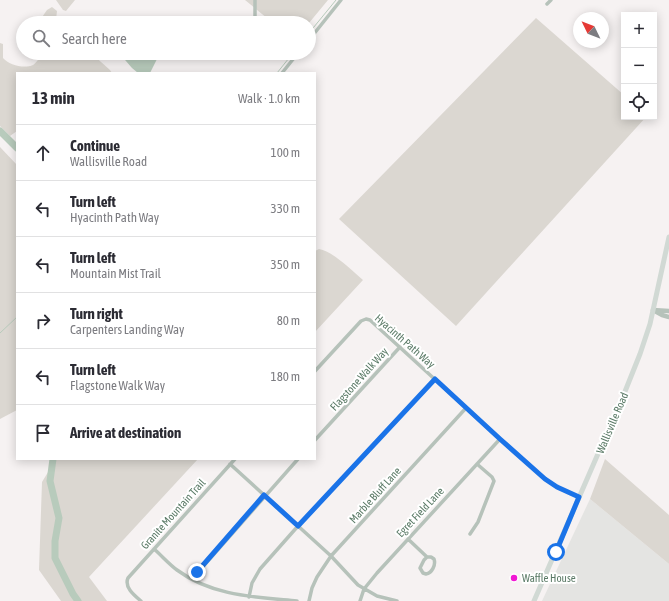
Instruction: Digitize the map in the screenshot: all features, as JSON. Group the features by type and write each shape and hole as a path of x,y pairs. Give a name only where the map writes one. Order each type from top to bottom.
{"main road":[{"name":"Wallisville Road","path":"534,601 640,354 653,310 669,237"}],"street":[{"path":"254,0 254,16"},
{"path":"316,31 341,0"},
{"path":"547,4 550,0"},
{"path":"283,72 293,60"},
{"path":"653,310 669,311"},
{"path":"653,310 662,316 669,317"},
{"name":"Hyacinth Path Way","path":"316,370 358,323 366,319 372,322 545,479 557,487 579,497"},
{"name":"Flagstone Walk Way","path":"316,439 400,348"},
{"path":"249,597 250,588 258,572 298,526 435,379"},
{"name":"Marble Bluff Lane","path":"309,601 312,588 317,577 331,556 466,408"},
{"name":"Egret Field Lane","path":"360,601 364,589 377,573 500,439"},
{"name":"Granite Mountain Trail","path":"141,601 133,594 126,582 130,575 234,460"},
{"path":"192,579 264,495 297,460"},
{"path":"230,464 331,556 352,580 377,596 397,601"},
{"path":"470,534 478,522 494,483 492,477 477,464"},
{"path":"408,539 427,557 432,558 435,562 430,572 426,574 423,573 420,568 427,557"},
{"path":"154,549 176,569 192,579 218,591 249,597 297,601"}],"shaded area":[{"path":"56,0 75,0 66,11 63,10"},
{"path":"245,0 328,0 315,16 264,16"},
{"path":"52,7 57,11 56,16 43,16 47,10"},
{"path":"536,18 621,92 621,120 643,120 456,326 339,219"},
{"path":"0,43 3,44 3,58 9,63 17,66 25,67 33,65 38,60 99,60 111,72 16,72 16,132 10,136 0,126"},
{"path":"125,60 156,60 150,72 137,72"},
{"path":"0,147 16,164 16,411 0,419"},
{"path":"319,249 336,257 363,280 316,331 316,250"},
{"path":"605,459 669,515 669,564 590,499"},
{"path":"55,460 197,460 89,577 107,601 61,601 39,570 42,482"},
{"path":"590,499 669,564 669,601 542,601"}],"waterway":[{"path":"316,24 336,0"},
{"path":"278,72 287,60"},
{"path":"0,131 16,147"},
{"path":"0,333 16,318"},
{"path":"53,460 50,481 59,518 55,541 55,558 78,601"}],"place":[{"name":"Waffle House","path":"514,578"}],"route":[{"path":"197,572 264,495 298,526 435,379 545,479 557,487 579,497 556,552"}]}
